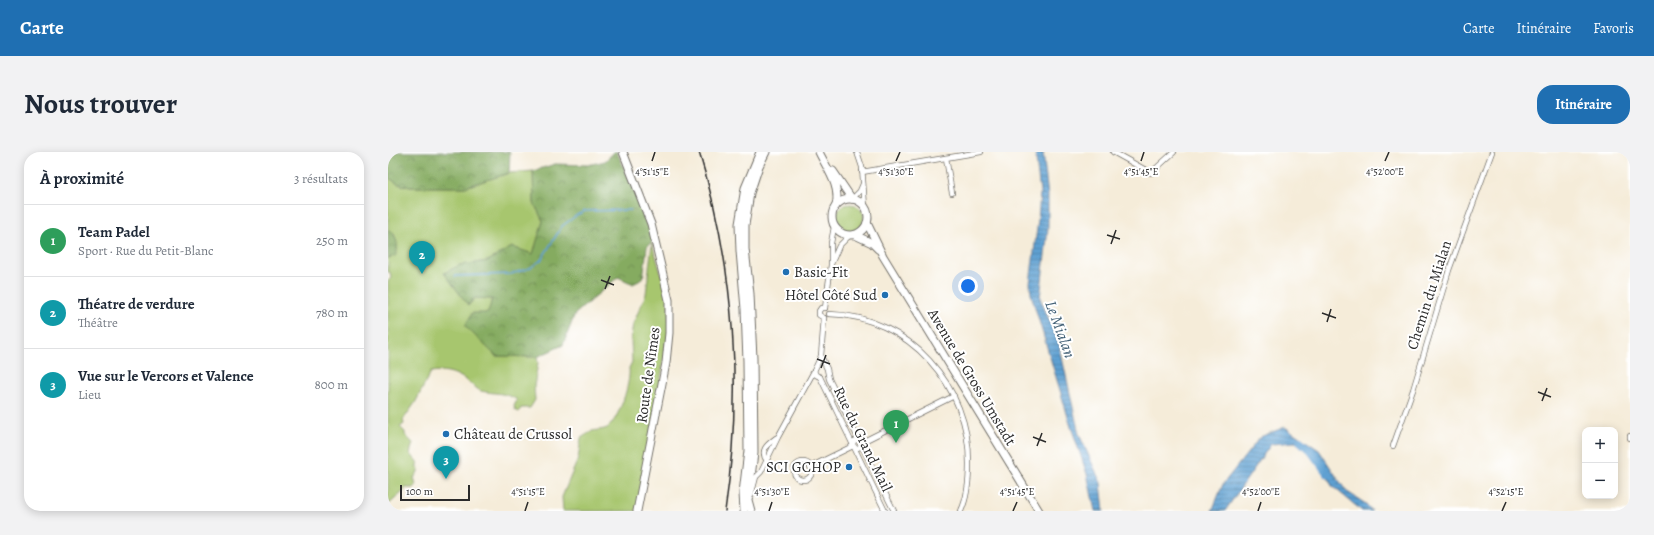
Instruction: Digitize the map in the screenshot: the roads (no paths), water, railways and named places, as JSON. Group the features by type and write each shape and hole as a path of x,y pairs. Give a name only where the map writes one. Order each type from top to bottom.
{"main road":[{"name":"Route de Nîmes","path":"623,152 651,224 669,300 669,333 666,363 637,511"},
{"path":"744,511 742,497 748,451 748,362 746,309 740,251 739,224 745,188 760,152"},
{"path":"751,511 748,500 754,453 754,415 752,331 745,249 745,225 750,193 759,166 766,152"},
{"path":"818,152 837,190 838,197 832,214 834,227 838,231 853,235 863,230 867,223 868,215 865,207 857,200 852,199 843,200 836,206"},
{"path":"823,152 841,184 852,199"},
{"name":"Avenue de Gross Umstadt","path":"867,223 883,256 1039,511"},
{"name":"Avenue de Gross Umstadt","path":"853,235 872,243 883,256"}],"street":[{"path":"857,152 862,172 865,207"},
{"path":"862,172 981,152"},
{"path":"1113,152 1151,173 1174,152"},
{"name":"Chemin du Mialan","path":"1393,446 1449,270 1492,152"},
{"path":"946,158 952,193"},
{"path":"852,199 860,191 863,183"},
{"path":"829,314 828,310 825,308 831,265 831,243 834,227"},
{"path":"831,265 839,246 853,235"},
{"path":"824,318 820,316 819,311 821,308 825,308"},
{"path":"748,500 752,494 756,477 818,366 821,356 824,318 829,314 862,319 894,331 908,340 930,360 950,386 966,428 970,450 969,480 961,511"},
{"path":"808,382 824,376 826,373 827,369 824,366 821,356"},
{"path":"818,366 824,366"},
{"path":"814,371 819,377"},
{"name":"Rue du Grand Mail","path":"826,373 894,511"},
{"name":"Rue du Grand Mail","path":"819,377 885,511"},
{"path":"810,467 853,446 858,448 860,443 954,396"},
{"path":"798,463 806,463 810,467 811,474 807,479 802,480 795,476 794,469 798,463"}],"water":[{"name":"Le Mialan","path":"1035,152 1043,152 1048,196 1048,229 1040,298 1059,344 1079,434 1101,483 1104,511 1095,511 1087,474 1071,427 1031,294 1030,283 1040,192"},
{"path":"1285,427 1319,450 1346,491 1366,504 1372,511 1362,511 1332,486 1320,462 1309,448 1295,442 1271,444 1225,511 1212,511 1223,484 1260,437"}],"waterway":[{"path":"455,276 511,274 530,268 541,260 562,226 577,215 585,211 631,210"},
{"name":"Le Mialan","path":"1300,441 1311,451 1328,474"}],"railway":[{"path":"699,152 721,240 728,285 732,330 734,421 731,466 725,511"}],"place":[{"name":"Basic-Fit","path":"786,272"},
{"name":"Théatre de verdure","path":"422,274"},
{"name":"Hôtel Côté Sud","path":"885,295"},
{"name":"Château de Crussol","path":"446,434"},
{"name":"Team Padel","path":"896,443"},
{"name":"SCI GCHOP","path":"849,467"},
{"name":"Vue sur le Vercors et Valence","path":"446,479"}]}
